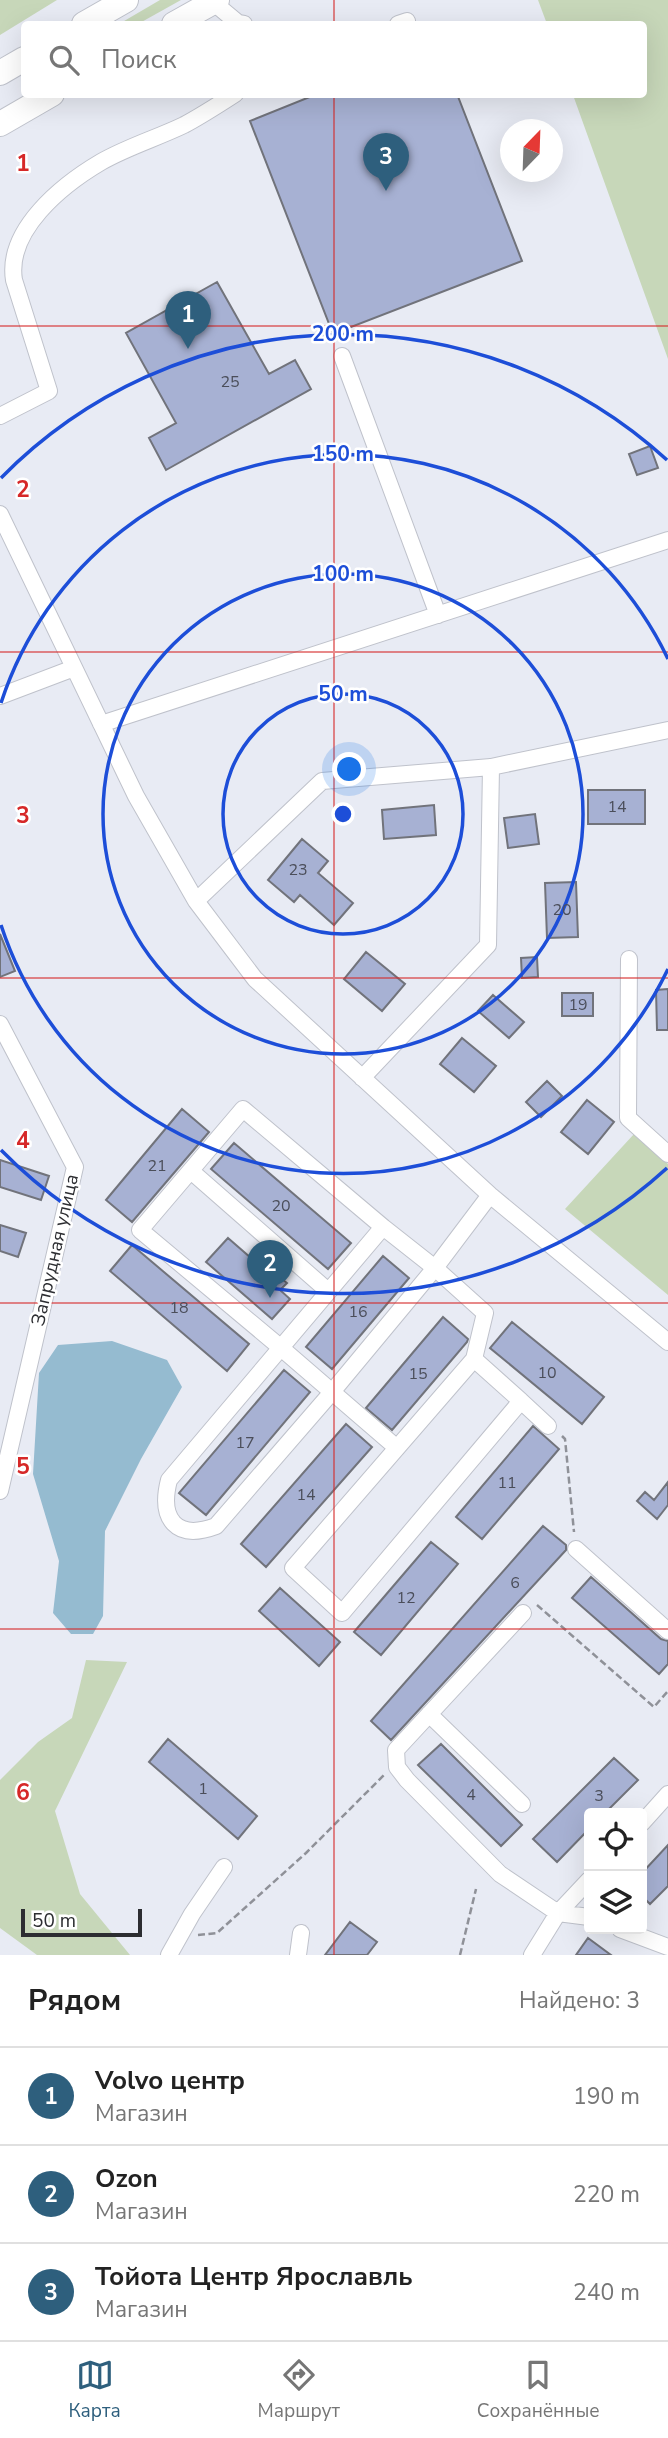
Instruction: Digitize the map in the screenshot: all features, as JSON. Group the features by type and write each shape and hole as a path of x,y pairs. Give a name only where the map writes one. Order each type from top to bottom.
{"highway":[{"path":"89,21 126,0"},
{"path":"179,21 215,1"},
{"path":"0,73 21,61"},
{"path":"0,124 45,98"}],"street":[{"path":"215,1 236,21"},
{"path":"0,416 49,391 13,281 12,269 16,251 33,220 70,184 102,162 185,124 227,98"},
{"path":"342,356 438,615"},
{"path":"0,514 136,796 196,901 255,979 490,1195 665,1334"},
{"path":"101,724 668,540"},
{"path":"0,696 74,668"},
{"path":"196,901 322,781 491,766 668,730"},
{"path":"362,1078 488,945 491,766"},
{"path":"629,959 628,1118 668,1154"},
{"name":"Запрудная улица","path":"0,1024 75,1167 0,1491"},
{"path":"397,1448 141,1230 243,1109 485,1312 474,1359 397,1448 293,1568 342,1613 520,1401"},
{"path":"191,1171 328,1291"},
{"path":"383,1227 169,1480 164,1498 169,1517 179,1529 199,1532 216,1526 435,1268 490,1195"},
{"path":"474,1359 548,1426"},
{"path":"576,1549 668,1631"},
{"path":"528,1608 396,1750 397,1767 500,1874 558,1913 584,1916"},
{"path":"429,1714 522,1804"},
{"path":"647,1817 668,1794"},
{"path":"169,1955 192,1914 224,1867"},
{"path":"532,1955 558,1913 584,1885"},
{"path":"298,1955 301,1933"},
{"path":"633,1934 668,1947"}],"path":[{"path":"565,1439 576,1549"},
{"path":"528,1608 654,1707 668,1691"},
{"path":"181,1937 217,1933 306,1853 390,1769"},
{"path":"460,1955 476,1889"}],"green space":[{"path":"0,0 57,0 21,21 0,35"},
{"path":"160,0 181,0 143,21 124,21"},
{"path":"538,0 668,0 668,359 574,98 647,98 647,21 546,21"},
{"path":"634,1134 668,1164 668,1295 565,1209"},
{"path":"86,1660 127,1662 55,1811 80,1894 130,1955 37,1955 0,1928 0,1780 38,1742 72,1718"}],"water":[{"path":"112,1341 167,1360 182,1387 141,1459 105,1531 103,1616 93,1634 71,1634 53,1613 59,1561 33,1474 39,1373 58,1345"}],"building":[{"path":"307,98 459,98 522,261 333,334 250,121"},
{"path":"217,282 269,374 295,360 311,389 166,470 149,438 176,423 126,333"},
{"path":"650,446 658,468 637,475 629,454"},
{"path":"588,790 645,790 645,824 588,824"},
{"path":"434,805 436,835 384,839 382,810"},
{"path":"535,814 539,844 508,848 504,818"},
{"path":"302,839 328,861 318,873 353,903 334,925 300,895 294,902 268,880"},
{"path":"576,882 578,937 547,938 545,883"},
{"path":"0,934 15,971 0,977"},
{"path":"366,952 405,984 382,1011 344,979"},
{"path":"537,957 538,977 522,978 521,958"},
{"path":"668,989 668,1030 657,1030 656,990"},
{"path":"562,993 593,993 593,1016 562,1016"},
{"path":"493,995 524,1022 509,1038 478,1011"},
{"path":"462,1038 496,1066 474,1092 440,1064"},
{"path":"547,1081 562,1096 541,1117 526,1102"},
{"path":"587,1100 614,1122 588,1154 561,1132"},
{"path":"182,1109 209,1132 132,1222 106,1200"},
{"path":"234,1143 351,1243 328,1269 211,1169"},
{"path":"0,1160 49,1176 41,1200 0,1187"},
{"path":"0,1225 26,1233 18,1257 0,1251"},
{"path":"228,1238 274,1278 277,1275 287,1283 280,1290 290,1299 272,1319 206,1262"},
{"path":"132,1245 249,1344 227,1371 110,1271"},
{"path":"383,1256 409,1278 332,1369 306,1347"},
{"path":"443,1317 468,1339 467,1342 392,1430 366,1408"},
{"path":"512,1322 604,1397 582,1424 490,1348"},
{"path":"284,1370 310,1392 206,1515 179,1493"},
{"path":"346,1424 372,1447 266,1567 241,1544"},
{"path":"533,1426 559,1449 482,1539 456,1517"},
{"path":"668,1482 668,1505 657,1519 637,1501 645,1492 654,1500"},
{"path":"543,1526 566,1545 566,1550 391,1740 371,1721"},
{"path":"431,1542 458,1564 381,1655 354,1632"},
{"path":"591,1577 661,1639 668,1641 668,1664 659,1674 572,1598"},
{"path":"280,1588 340,1642 319,1666 259,1611"},
{"path":"168,1739 257,1816 238,1839 149,1762"},
{"path":"441,1744 522,1825 501,1846 418,1765"},
{"path":"614,1758 638,1780 610,1808 584,1808 584,1834 557,1862 533,1839"},
{"path":"668,1845 668,1886 650,1904 647,1901 647,1868"},
{"path":"350,1922 377,1942 367,1955 325,1955"},
{"path":"588,1938 611,1955 576,1955"}],"place":[{"name":"Тойота Центр Ярославль","path":"386,191"},
{"name":"Volvo центр","path":"188,349"},
{"name":"Ozon","path":"270,1298"}]}
